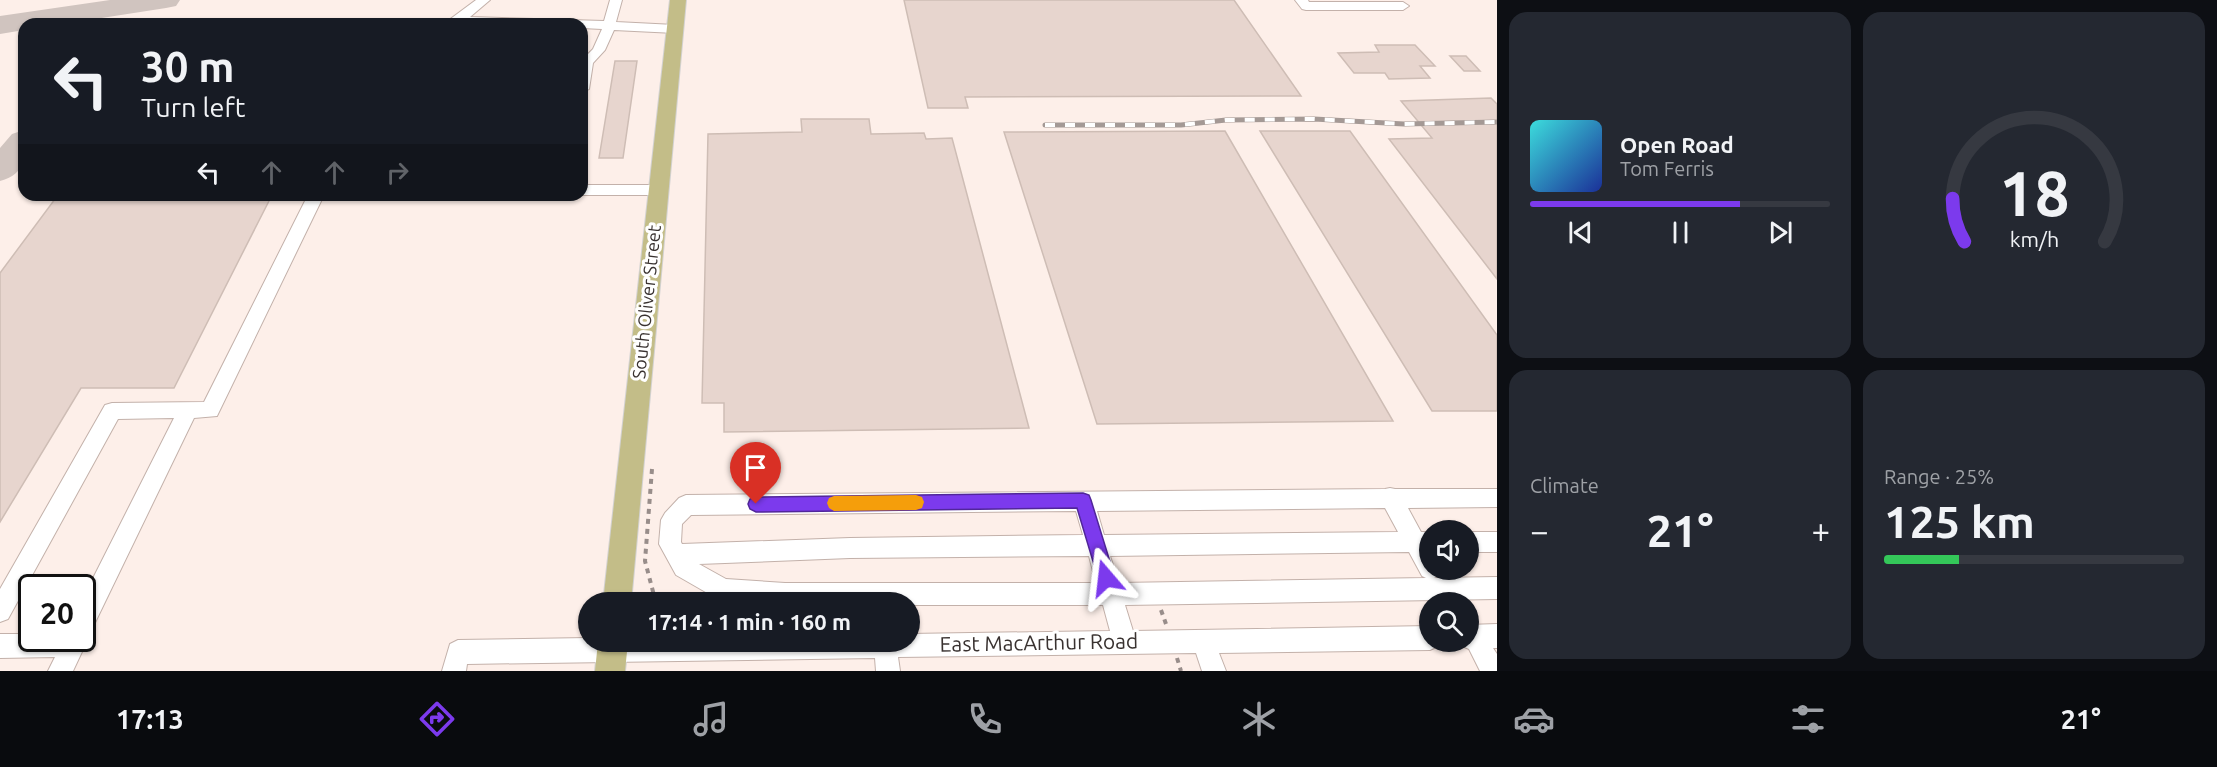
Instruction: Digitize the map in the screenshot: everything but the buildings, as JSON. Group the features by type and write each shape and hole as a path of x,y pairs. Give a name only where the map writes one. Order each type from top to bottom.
{"main road":[{"name":"South Oliver Street","path":"618,592 678,0"}],"street":[{"path":"460,18 483,0"},
{"path":"588,61 597,55 609,26 616,0"},
{"path":"1301,0 1306,6 1371,3 1402,6"},
{"path":"588,24 675,29"},
{"path":"588,190 659,190"},
{"path":"0,611 112,411 210,410 313,201"},
{"path":"96,597 188,410"},
{"path":"1390,497 1419,538"},
{"path":"1497,498 1390,497 686,505 672,520 670,544 684,568 724,590 786,594 1111,594 1437,583 1497,588"},
{"path":"1083,500 1125,642"},
{"path":"676,555 850,548 1419,542"},
{"path":"1479,542 1497,542"},
{"path":"1480,637 1493,671"},
{"name":"East MacArthur Road","path":"920,645 1419,638"},
{"path":"1203,641 1214,671"},
{"path":"0,646 18,644"},
{"path":"60,671 69,652"},
{"name":"East MacArthur Road","path":"454,671 458,652 612,654 673,652"},
{"path":"886,652 888,671"}],"taxiway":[{"path":"46,18 166,0"},
{"path":"0,25 18,22"},
{"path":"0,170 18,148"}],"railway":[{"path":"1045,125 1181,125 1226,120 1314,119 1404,124 1497,122"}],"slow traffic":[{"path":"834,503 916,502"}],"route":[{"path":"756,504 1083,500 1106,578"}]}
